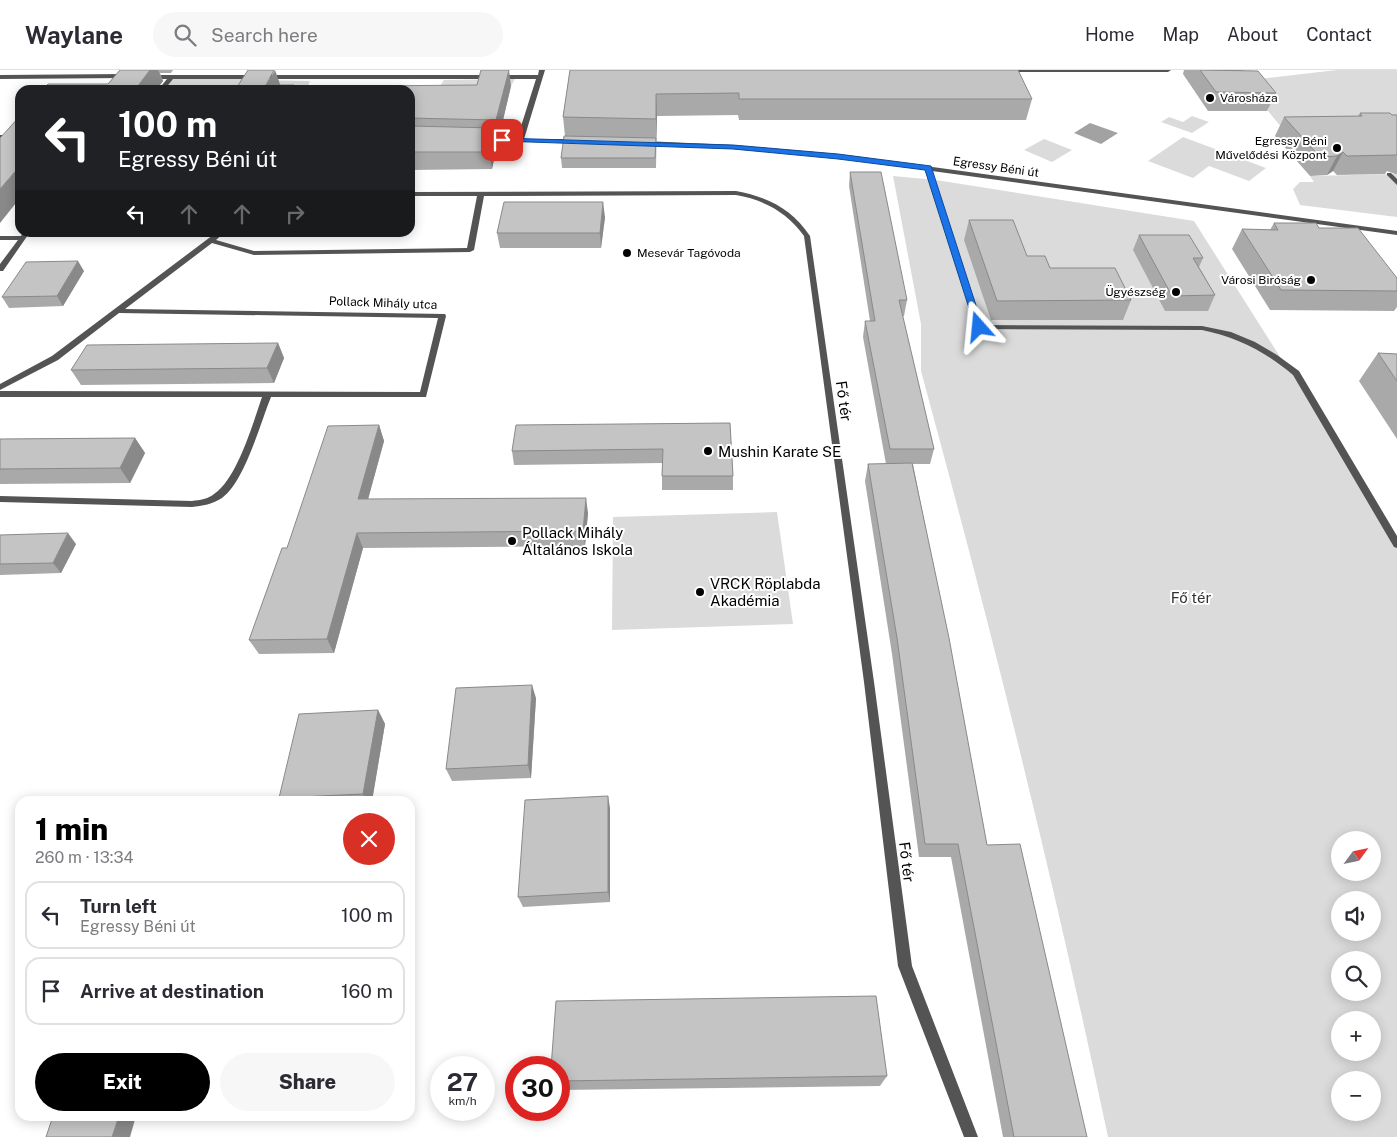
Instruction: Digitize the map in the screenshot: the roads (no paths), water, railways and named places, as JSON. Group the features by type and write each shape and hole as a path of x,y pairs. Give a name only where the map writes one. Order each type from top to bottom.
{"street":[{"path":"122,76 128,70"},
{"path":"292,77 297,70"},
{"path":"520,140 542,70"},
{"path":"995,70 1168,70"},
{"path":"0,77 132,76"},
{"path":"142,77 244,81 292,77 539,77"},
{"path":"165,85 171,77"},
{"path":"0,137 15,137"},
{"path":"474,140 587,142"},
{"name":"Egressy Béni út","path":"635,143 796,152 928,168 1397,233"},
{"path":"928,168 979,327 1202,328 1227,332 1255,343 1282,360 1296,373 1397,544"},
{"path":"1389,174 1397,183"},
{"name":"Fő tér","path":"481,194 708,192 744,194 759,197 784,210 800,225 807,236 869,682 905,966 971,1137"},
{"path":"213,241 254,254 470,250 481,194 415,194"},
{"path":"0,238 15,236"},
{"path":"0,269 24,237"},
{"path":"0,387 55,358 217,237"},
{"name":"Pollack Mihály utca","path":"0,394 422,395 442,316 118,311"},
{"path":"0,499 192,504 213,500 220,496 232,481 267,396"}],"place":[{"name":"Városháza","path":"1210,98"},
{"name":"Egressy Béni Művelődési Központ","path":"1337,148"},
{"name":"Mesevár Tagóvoda","path":"627,253"},
{"name":"Városi Biróság","path":"1311,280"},
{"name":"Ügyészség","path":"1176,292"},
{"name":"Mushin Karate SE","path":"708,451"},
{"name":"Pollack Mihály Általános Iskola","path":"512,541"},
{"name":"VRCK Röplabda Akadémia","path":"700,592"}]}
